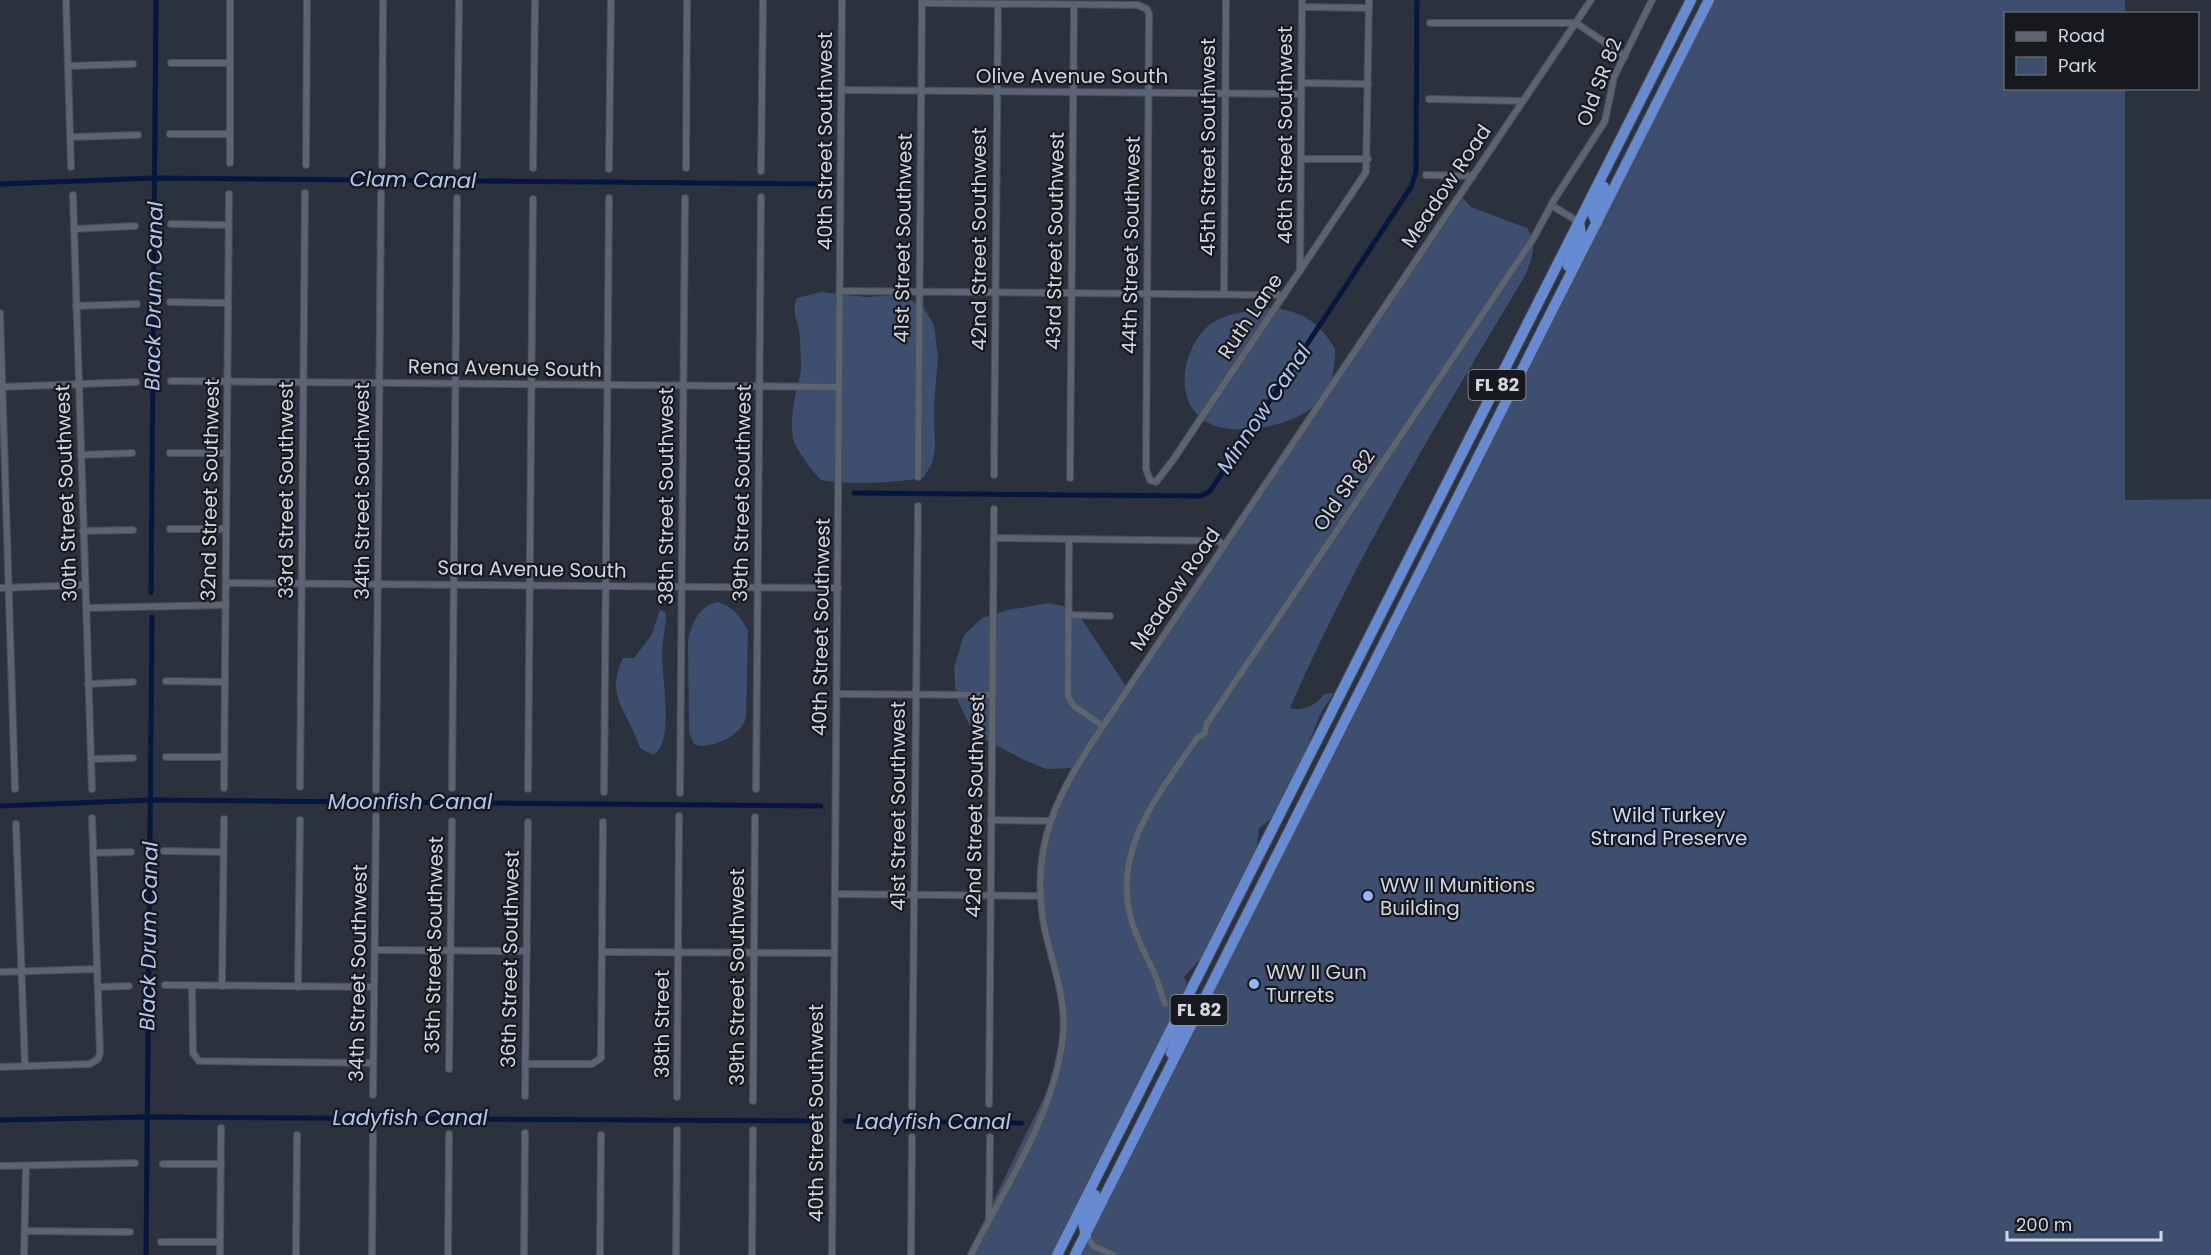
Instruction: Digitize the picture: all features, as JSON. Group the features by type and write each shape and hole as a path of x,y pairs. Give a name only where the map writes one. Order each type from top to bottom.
{"highway":[{"name":"FL 82","path":"1057,1255 1691,0"},
{"name":"FL 82","path":"1075,1255 1709,0"},
{"path":"1597,222 1593,214 1596,204 1630,135 1632,118"},
{"path":"1534,345 1535,332 1569,266 1581,236 1578,222"},
{"path":"1197,1014 1195,999 1226,935 1232,910"},
{"path":"1147,1113 1146,1100 1181,1027 1176,1019"},
{"path":"1086,1235 1083,1222 1121,1144 1125,1120"}],"street":[{"path":"66,0 71,167"},
{"path":"230,0 230,163"},
{"path":"306,165 307,0"},
{"path":"381,165 383,0"},
{"path":"457,166 459,0"},
{"path":"533,168 535,0"},
{"path":"609,170 611,0"},
{"path":"686,168 687,0"},
{"path":"762,171 763,0"},
{"name":"40th Street Southwest","path":"832,1255 842,0"},
{"name":"45th Street Southwest","path":"1224,294 1226,0"},
{"name":"Meadow Road","path":"971,1255 1048,1101 1060,1058 1063,1027 1062,999 1045,930 1041,896 1043,853 1050,821 1066,782 1591,0"},
{"name":"Old SR 82","path":"1165,1004 1155,975 1135,934 1128,905 1128,862 1138,831 1157,797 1197,738 1205,733 1206,725 1533,239 1551,205 1605,121 1610,89 1652,0"},
{"path":"922,2 1074,4"},
{"name":"41st Street Southwest","path":"918,477 922,2"},
{"name":"42nd Street Southwest","path":"994,475 998,4"},
{"name":"44th Street Southwest","path":"1074,4 1138,5 1147,9 1149,14 1146,469 1150,480"},
{"name":"43rd Street Southwest","path":"1070,478 1074,4"},
{"path":"1301,159 1368,159 1369,4 1302,4"},
{"name":"46th Street Southwest","path":"1300,271 1302,4"},
{"path":"1431,23 1576,23 1625,56"},
{"path":"171,63 230,63"},
{"path":"69,66 133,64"},
{"path":"1302,83 1368,84"},
{"name":"Olive Avenue South","path":"842,90 1301,94"},
{"path":"1429,99 1523,101"},
{"path":"170,134 230,134"},
{"path":"70,137 138,135"},
{"name":"Ruth Lane","path":"1150,480 1156,482 1161,478 1366,172 1368,159"},
{"path":"1426,175 1473,176"},
{"name":"33rd Street Southwest","path":"300,787 305,193"},
{"name":"34th Street Southwest","path":"376,790 381,193"},
{"name":"32nd Street Southwest","path":"224,788 229,194"},
{"name":"30th Street Southwest","path":"72,195 92,789"},
{"name":"39th Street Southwest","path":"756,789 761,197"},
{"path":"452,788 457,198"},
{"path":"604,792 609,198"},
{"name":"38th Street Southwest","path":"680,793 685,198"},
{"path":"528,789 533,199"},
{"path":"1551,205 1578,222"},
{"path":"171,224 229,225"},
{"path":"74,229 135,226"},
{"path":"840,291 1284,295"},
{"path":"170,302 228,303"},
{"path":"76,306 137,304"},
{"path":"0,313 15,789"},
{"name":"Rena Avenue South","path":"171,381 839,387"},
{"path":"1,387 136,382"},
{"path":"81,455 132,453"},
{"path":"170,453 227,453"},
{"name":"41st Street Southwest","path":"912,1107 918,506"},
{"name":"42nd Street Southwest","path":"989,1104 994,509"},
{"path":"170,529 226,530"},
{"path":"83,531 133,530"},
{"path":"994,538 1219,541 1224,547"},
{"path":"1069,539 1068,697 1074,706 1103,726"},
{"name":"Sara Avenue South","path":"226,583 838,588"},
{"path":"0,588 85,585"},
{"path":"86,608 226,605"},
{"path":"1069,615 1110,616"},
{"path":"166,681 225,682"},
{"path":"88,684 134,682"},
{"path":"837,694 993,695"},
{"path":"166,757 224,757"},
{"path":"91,759 133,758"},
{"name":"34th Street Southwest","path":"373,1095 376,816"},
{"path":"679,952 680,816"},
{"name":"39th Street Southwest","path":"753,1101 755,817"},
{"path":"0,1067 90,1064 98,1059 100,1053 92,818"},
{"path":"222,986 224,819"},
{"path":"991,819 1050,821"},
{"path":"298,987 300,820"},
{"name":"35th Street Southwest","path":"449,1069 452,821"},
{"name":"36th Street Southwest","path":"525,1096 528,822"},
{"path":"525,1064 592,1064 601,1058 603,822"},
{"path":"16,824 25,1066"},
{"path":"164,851 223,852"},
{"path":"93,853 131,852"},
{"path":"835,894 1041,896"},
{"path":"375,950 527,951"},
{"path":"603,952 834,953"},
{"name":"38th Street","path":"678,1097 679,952"},
{"path":"0,972 97,969"},
{"path":"98,987 129,986"},
{"path":"165,986 374,987"},
{"path":"192,986 193,1053 199,1061 374,1063"},
{"path":"220,1255 221,1128"},
{"path":"676,1255 677,1130"},
{"path":"752,1255 753,1130"},
{"path":"372,1255 373,1132"},
{"path":"524,1255 525,1133"},
{"path":"448,1255 449,1134"},
{"path":"296,1255 297,1135"},
{"path":"600,1255 601,1135"},
{"path":"911,1255 912,1137"},
{"path":"988,1221 990,1137"},
{"path":"0,1166 135,1163"},
{"path":"163,1164 221,1164"},
{"path":"24,1255 26,1166"},
{"path":"25,1231 130,1232"},
{"path":"1086,1235 1093,1246 1113,1255"},
{"path":"161,1242 220,1242"}],"green space":[{"name":"Wild Turkey Strand Preserve","path":"1712,0 2125,0 2125,12 2004,12 2004,90 2125,90 2125,500 2211,499 2211,1255 1079,1255"},
{"path":"1463,198 1471,207 1527,228 1533,245 1530,262 1526,274 1371,541 1290,708 1309,707 1324,694 1333,693 1321,713 1289,792 1270,819 1259,828 1256,854 1202,957 1184,977 1189,988 1054,1255 967,1255 1046,1093 1060,1052 1063,1005 1052,952 1038,908 1038,865 1042,837 1072,768 1047,769 1026,761 988,741 970,726 956,697 954,668 964,635 982,618 1008,610 1049,603 1067,607 1081,618 1127,688"},
{"path":"821,292 866,297 902,295 924,308 934,325 938,358 934,405 935,450 932,463 924,477 873,483 821,480 797,447 793,438 792,416 801,365 800,333 795,304 797,298"},
{"path":"1260,308 1273,308 1295,313 1321,330 1335,349 1331,380 1323,397 1313,407 1285,422 1250,429 1218,427 1205,421 1194,411 1188,399 1185,371 1189,357 1202,332 1212,323 1229,315"},
{"path":"717,602 736,612 748,631 746,717 740,729 728,738 714,744 700,746 694,744 689,732 688,640 697,616 705,608"},
{"path":"660,610 666,613 662,655 666,724 660,748 653,755 640,748 620,704 616,684 623,658 634,658 651,636"}],"waterway":[{"name":"Black Drum Canal","path":"151,593 156,0"},
{"name":"Minnow Canal","path":"854,493 1201,496 1210,491 1411,187 1416,172 1417,0"},
{"name":"Clam Canal","path":"0,184 155,178 826,184"},
{"name":"Black Drum Canal","path":"146,1255 152,617"},
{"name":"Moonfish Canal","path":"0,806 151,800 821,806"},
{"name":"Ladyfish Canal","path":"0,1120 146,1117 821,1121"},
{"name":"Ladyfish Canal","path":"845,1121 1022,1123"}],"place":[{"name":"WW II Munitions Building","path":"1368,896"},
{"name":"WW II Gun Turrets","path":"1254,984"}]}
